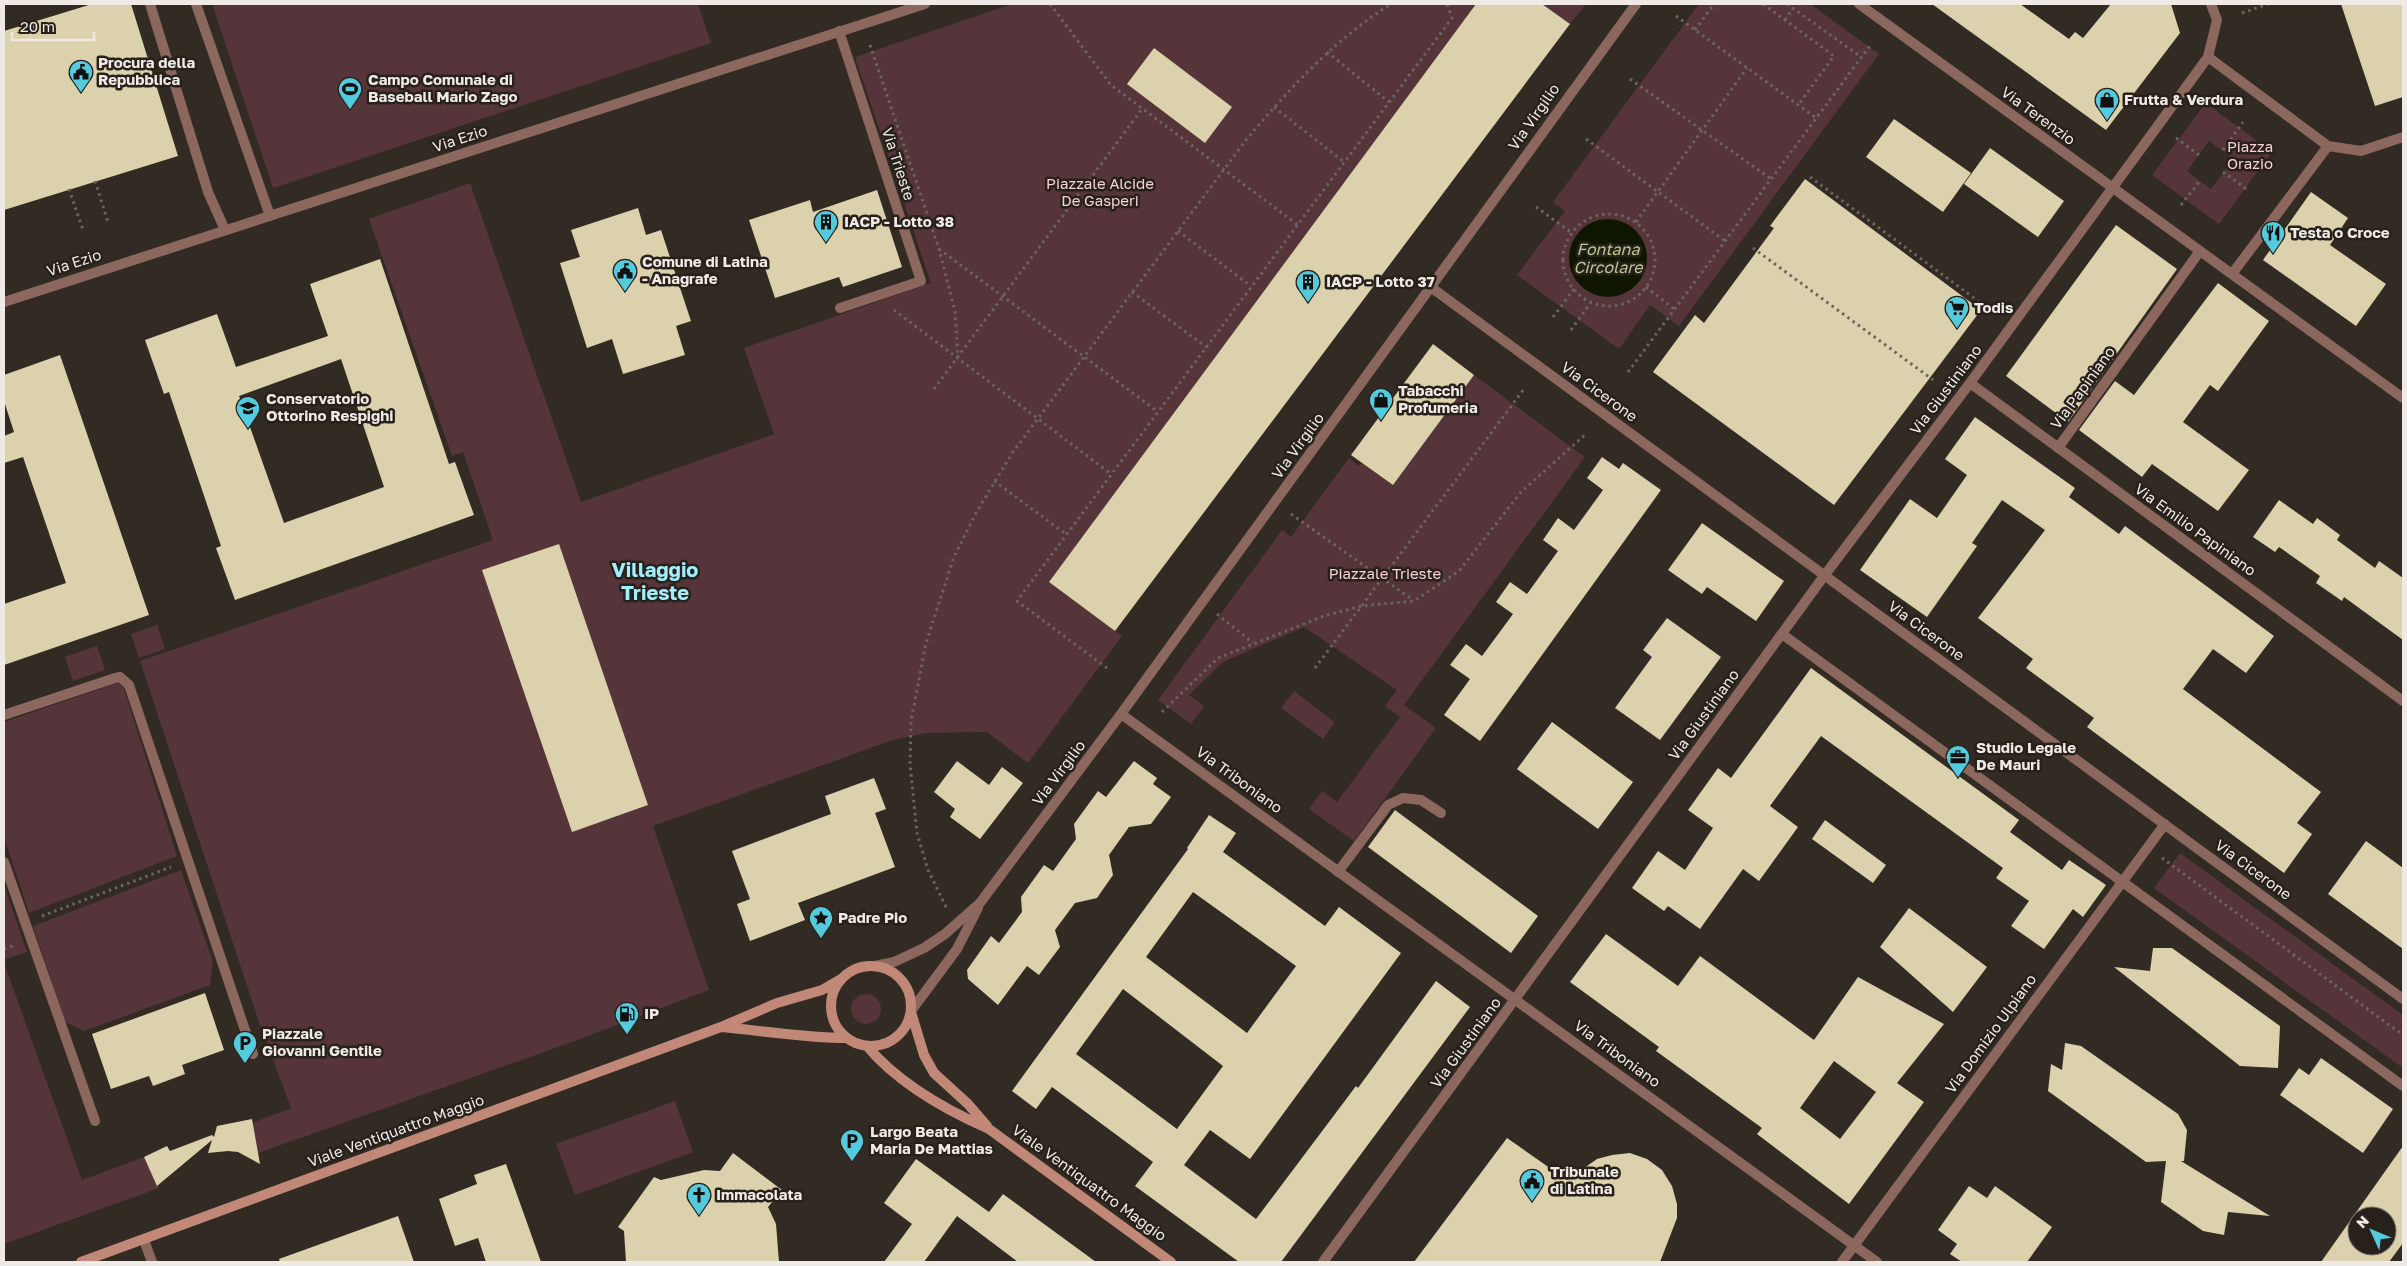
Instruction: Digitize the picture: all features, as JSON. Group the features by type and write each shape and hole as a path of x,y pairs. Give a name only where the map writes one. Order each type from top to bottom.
{"main road":[{"path":"863,966 875,966 888,970 902,982 910,999 907,1023 900,1033 879,1045 867,1046 847,1038 818,1038 791,1033 721,1027 777,1003 822,990 851,971 863,966"},
{"path":"841,979 834,991 831,1004 832,1017 838,1029 847,1038"},
{"path":"910,1011 924,1055 934,1073 968,1104 989,1129"},
{"name":"Viale Ventiquattro Maggio","path":"81,1262 721,1027"},
{"path":"867,1046 883,1065 956,1115 989,1129"},
{"name":"Viale Ventiquattro Maggio","path":"989,1129 1172,1262"}],"street":[{"path":"150,4 208,192 225,230"},
{"path":"196,4 270,216"},
{"name":"Via Ezio","path":"4,302 925,4"},
{"name":"Via Virgilio","path":"980,903 1121,714 1432,288 1636,4"},
{"name":"Via Terenzio","path":"1859,4 2403,398"},
{"path":"2112,188 2208,57 2217,20 2211,4"},
{"name":"Via Trieste","path":"839,31 921,281 840,308"},
{"path":"2208,57 2328,146 2361,151 2403,137"},
{"path":"2232,274 2328,146"},
{"name":"Via Giustiniano","path":"1323,1262 1824,576 1970,383 2112,188"},
{"name":"Via Papiniano","path":"2058,448 2200,251"},
{"name":"Via Cicerone","path":"1432,288 2403,999"},
{"name":"Via Emilio Papiniano","path":"1970,383 2403,701"},
{"path":"1782,634 2403,1086"},
{"path":"4,715 120,676 126,680 253,1054"},
{"name":"Via Triboniano","path":"1121,714 1877,1262"},
{"path":"1338,872 1388,804 1403,798 1420,800 1441,812"},
{"name":"Via Domizio Ulpiano","path":"1842,1262 2165,824"},
{"path":"4,862 95,1121"},
{"path":"875,966 894,962 924,948 946,934 980,903"},
{"path":"910,1011 957,949 980,903"},
{"path":"144,1240 152,1262"}],"path":[{"path":"1050,4 1111,86 1298,225"},
{"path":"947,910 928,870 917,833 910,764 911,721 926,643 936,609 954,557 976,511 1037,418 1224,170 1274,107 1327,52 1391,4"},
{"path":"1107,668 1017,601 1452,18 1447,4"},
{"path":"1695,30 1714,4"},
{"path":"1763,4 1834,56 1798,105"},
{"path":"1787,4 1861,57"},
{"path":"2242,13 2268,4"},
{"path":"1785,20 1793,8"},
{"path":"1676,16 1816,118"},
{"path":"1628,372 1872,43"},
{"path":"870,45 939,248 955,312 958,358"},
{"path":"1327,52 1389,102"},
{"path":"1636,222 1748,68"},
{"path":"1630,79 1771,179"},
{"path":"1274,107 1344,162"},
{"path":"934,389 1142,109"},
{"path":"2223,150 2243,122"},
{"path":"2176,138 2199,155"},
{"path":"1586,140 1724,241"},
{"path":"2223,172 2249,191"},
{"path":"1810,177 1989,309"},
{"path":"95,181 108,222"},
{"path":"2181,205 2200,181"},
{"path":"70,189 83,230"},
{"path":"1536,207 1572,233"},
{"path":"1602,214 1624,216 1636,222 1647,232 1654,246 1656,260 1653,275 1646,287 1636,297 1626,303 1612,306 1591,302 1574,289 1565,270 1566,244 1572,233 1582,222 1602,214"},
{"path":"1178,231 1251,286"},
{"path":"939,248 1157,411"},
{"path":"1753,248 1936,382"},
{"path":"1646,287 1674,309"},
{"path":"1553,317 1574,289"},
{"path":"1132,292 1206,347"},
{"path":"875,296 1111,474"},
{"path":"1570,330 1591,302"},
{"path":"1315,668 1524,388"},
{"path":"1162,712 1218,658 1324,616 1362,606 1414,600 1459,571 1521,492 1586,434"},
{"path":"994,481 1066,534"},
{"path":"1291,514 1414,600"},
{"path":"1216,613 1254,643"},
{"path":"2148,847 2403,1035"},
{"path":"25,922 187,861"}],"green space":[{"name":"Campo Comunale di Baseball Mario Zago","path":"212,4 698,4 711,43 273,188"},
{"name":"Piazzale Alcide De Gasperi","path":"1012,4 1476,4 1049,582 1122,636 1028,763 987,732 926,733 893,740 653,826 709,990 564,1045 258,1153 252,1123 291,1108 259,1022 140,661 493,540 463,452 452,456 369,219 470,183 581,502 774,434 744,348 931,283 855,57"},
{"path":"1542,4 1586,4 1570,24"},
{"path":"1699,4 1810,4 1879,54 1679,326 1650,305 1619,349 1517,275 1565,211 1553,202"},
{"name":"Piazza Orazio","path":"2206,103 2272,152 2219,224 2152,175","holes":["2209,141 2234,159 2211,189 2187,171"]},
{"name":"Piazzale Trieste","path":"1474,375 1585,457 1404,705 1436,728 1354,841 1309,809 1322,791 1337,802 1400,717 1385,706 1397,690 1304,627 1223,662 1189,695 1204,706 1191,724 1158,700 1282,530 1291,537 1349,458 1359,466 1362,463 1393,485"},
{"path":"157,625 165,649 139,658 131,634"},
{"path":"97,646 105,670 73,681 65,657"},
{"path":"114,684 120,684 124,689 177,856 29,913 4,837 4,722"},
{"path":"1294,691 1335,722 1323,739 1281,708"},
{"path":"2180,853 2403,1015 2403,1068 2154,888"},
{"path":"181,870 213,962 210,985 84,1031 65,1022 33,926"},
{"path":"4,885 27,952 4,960"},
{"path":"4,963 82,1180 144,1157 159,1188 4,1244"},
{"path":"866,994 872,995 880,1003 880,1015 872,1023 866,1024 860,1023 852,1015 851,1009 852,1003 860,995"},
{"path":"675,1101 693,1152 575,1195 556,1144"}],"water":[{"name":"Fontana Circolare","path":"1608,219 1623,222 1636,230 1644,243 1647,258 1644,273 1636,286 1623,294 1608,297 1593,294 1580,286 1572,273 1569,258 1572,243 1580,230 1593,222"}],"building":[{"name":"Procura della Repubblica","path":"92,4 131,4 178,156 4,210 4,31"},
{"name":"IACP - Lotto 37","path":"1476,4 1542,4 1570,24 1115,631 1049,582"},
{"path":"1932,4 2020,4 2069,39 2075,32 2083,38 2111,4 2171,4 2180,33 2106,130"},
{"path":"2341,4 2403,4 2403,97 2375,106"},
{"path":"1154,48 1232,107 1205,143 1127,84"},
{"path":"1894,119 1971,173 1943,212 1866,157"},
{"path":"1990,148 2064,201 2038,237 1964,184"},
{"path":"1805,179 1981,310 1834,505 1653,372 1695,315 1704,323 1774,228 1770,226"},
{"name":"IACP - Lotto 38","path":"877,190 902,267 843,287 839,277 775,298 749,220 810,200 813,212"},
{"path":"2311,192 2348,218 2330,245 2386,284 2356,326 2263,260"},
{"name":"Comune di Latina - Anagrafe","path":"638,208 646,235 661,230 691,321 676,326 685,355 623,374 612,339 587,348 560,263 580,257 571,230"},
{"path":"2116,225 2177,269 2068,422 2006,376"},
{"path":"380,259 449,464 455,462 474,515 235,600 216,548 221,546 169,392 164,394 145,340 217,314 236,367 328,336 310,284","holes":["341,359 384,487 284,523 239,396"]},
{"path":"2218,283 2269,321 2218,391 2210,385 2183,422 2249,470 2218,511 2152,464 2142,477 2079,430 2115,381 2134,395"},
{"path":"1433,344 1474,375 1393,485 1351,455"},
{"path":"60,355 149,615 4,665 4,604 66,583 23,457 4,463 4,436 14,432 4,401 4,375"},
{"path":"1975,417 2075,488 2069,497 2119,534 2125,526 2274,636 2246,673 2213,649 2183,689 2321,792 2297,823 2312,834 2284,873 2087,727 2094,718 2026,668 2033,659 1978,618 2045,530 2002,500 1972,543 1977,546 1927,617 1860,570 1910,499 1937,518 1967,475 1945,459"},
{"path":"1602,457 1619,469 1623,463 1661,490 1480,741 1444,715 1470,679 1450,665 1466,644 1482,656 1513,614 1496,602 1510,582 1527,594 1558,551 1543,540 1558,518 1574,530 1603,490 1587,478"},
{"path":"2279,500 2313,524 2317,518 2340,535 2337,540 2375,568 2379,561 2403,578 2403,640 2344,597 2342,601 2316,583 2320,576 2279,547 2275,552 2253,537"},
{"path":"1702,523 1784,581 1756,621 1707,587 1702,594 1668,570"},
{"path":"559,544 648,805 572,832 482,570"},
{"path":"1667,618 1721,657 1660,740 1615,708 1652,657 1643,650"},
{"path":"1811,668 2019,820 2010,832 2062,870 2069,860 2106,885 2083,917 2073,909 2044,949 2011,926 2029,901 1996,878 2003,868 1821,736 1770,806 1798,827 1759,881 1743,869 1700,929 1668,906 1664,911 1632,888 1658,851 1685,870 1713,828 1688,810 1718,768 1731,778"},
{"path":"1552,722 1633,782 1598,829 1517,769"},
{"path":"957,761 989,785 1002,767 1023,783 980,839 950,817 955,809 934,792"},
{"path":"1134,761 1157,778 1153,784 1171,797 1151,824 1129,827 1109,855 1113,875 1097,898 1075,903 1055,930 1060,947 1039,975 1027,966 998,1005 968,979 967,970 991,936 999,943 1022,912 1021,897 1044,865 1053,871 1076,839 1074,824 1098,791 1106,797"},
{"path":"874,778 886,809 875,813 895,867 798,903 805,920 750,941 737,904 750,899 732,851 831,814 825,796"},
{"path":"1395,810 1538,916 1511,953 1368,847"},
{"path":"1209,815 1236,833 1223,852 1325,926 1339,907 1401,953 1250,1159 1210,1130 1184,1165 1256,1219 1356,1086 1358,1088 1436,981 1470,1007 1281,1262 1239,1262 1135,1186 1153,1162 1052,1087 1036,1109 1012,1091","holes":["1193,892 1296,966 1247,1033 1146,957","1123,989 1223,1066 1177,1129 1076,1054"]},
{"path":"1825,820 1886,865 1873,883 1812,839"},
{"path":"2366,841 2403,868 2403,949 2328,894"},
{"path":"1909,908 1987,967 1953,1012 1880,947"},
{"path":"1606,934 1678,986 1700,956 1814,1040 1858,977 1944,1024 1897,1083 1924,1102 1849,1204 1757,1134 1762,1128 1656,1051 1659,1047 1570,982","holes":["1834,1061 1876,1092 1840,1139 1800,1108"]},
{"path":"2153,948 2172,948 2280,1026 2278,1068 2240,1066 2114,967 2150,971"},
{"path":"205,993 224,1050 182,1065 185,1074 153,1086 149,1076 111,1089 92,1034"},
{"path":"2065,1043 2081,1046 2178,1114 2187,1130 2184,1161 2181,1161 2270,1216 2228,1212 2224,1235 2203,1231 2161,1202 2166,1161 2146,1162 2048,1091 2051,1064 2062,1070"},
{"path":"2321,1058 2393,1109 2363,1153 2280,1095 2299,1068 2309,1075"},
{"path":"252,1119 260,1164 238,1152 208,1153 212,1140 157,1186 144,1157 167,1146 170,1151 212,1135 214,1137 217,1126"},
{"name":"Tribunale di Latina","path":"1507,1138 1567,1180 1597,1159 1630,1153 1647,1159 1662,1170 1672,1186 1677,1204 1677,1218 1660,1262 1414,1262"},
{"path":"2403,1146 2403,1243 2397,1251 2397,1206 2361,1206"},
{"name":"Immacolata","path":"733,1153 782,1190 768,1207 776,1224 779,1262 626,1262 624,1231 618,1227 654,1177 661,1180 704,1170 720,1171"},
{"path":"916,1159 989,1212 1003,1194 1096,1262 1018,1262 957,1216 924,1262 884,1262 912,1224 884,1203"},
{"path":"506,1164 541,1262 486,1262 478,1238 455,1246 439,1199 477,1184 474,1175"},
{"path":"1969,1186 1987,1198 1995,1186 2052,1227 2027,1262 1962,1262 1950,1254 1957,1244 1938,1230"},
{"path":"398,1216 414,1262 280,1262 279,1259"},
{"path":"2347,1225 2347,1256 2393,1256 2389,1262 2321,1262"}],"place":[{"name":"Procura della Repubblica","path":"81,93"},
{"name":"Campo Comunale di Baseball Mario Zago","path":"350,110"},
{"name":"Frutta & Verdura","path":"2107,121"},
{"name":"IACP - Lotto 38","path":"826,243"},
{"name":"Testa o Croce","path":"2273,254"},
{"name":"Comune di Latina - Anagrafe","path":"625,292"},
{"name":"IACP - Lotto 37","path":"1308,303"},
{"name":"Todis","path":"1957,329"},
{"name":"Tabacchi Profumeria","path":"1381,421"},
{"name":"Conservatorio Ottorino Respighi","path":"248,429"},
{"name":"Studio Legale De Mauri","path":"1958,778"},
{"name":"Padre Pio","path":"821,939"},
{"name":"IP","path":"627,1035"},
{"name":"Piazzale Giovanni Gentile","path":"245,1064"},
{"name":"Largo Beata Maria De Mattias","path":"852,1162"},
{"name":"Tribunale di Latina","path":"1532,1202"},
{"name":"Immacolata","path":"699,1216"}],"district":[{"name":"Villaggio Trieste","path":"655,582"}]}
